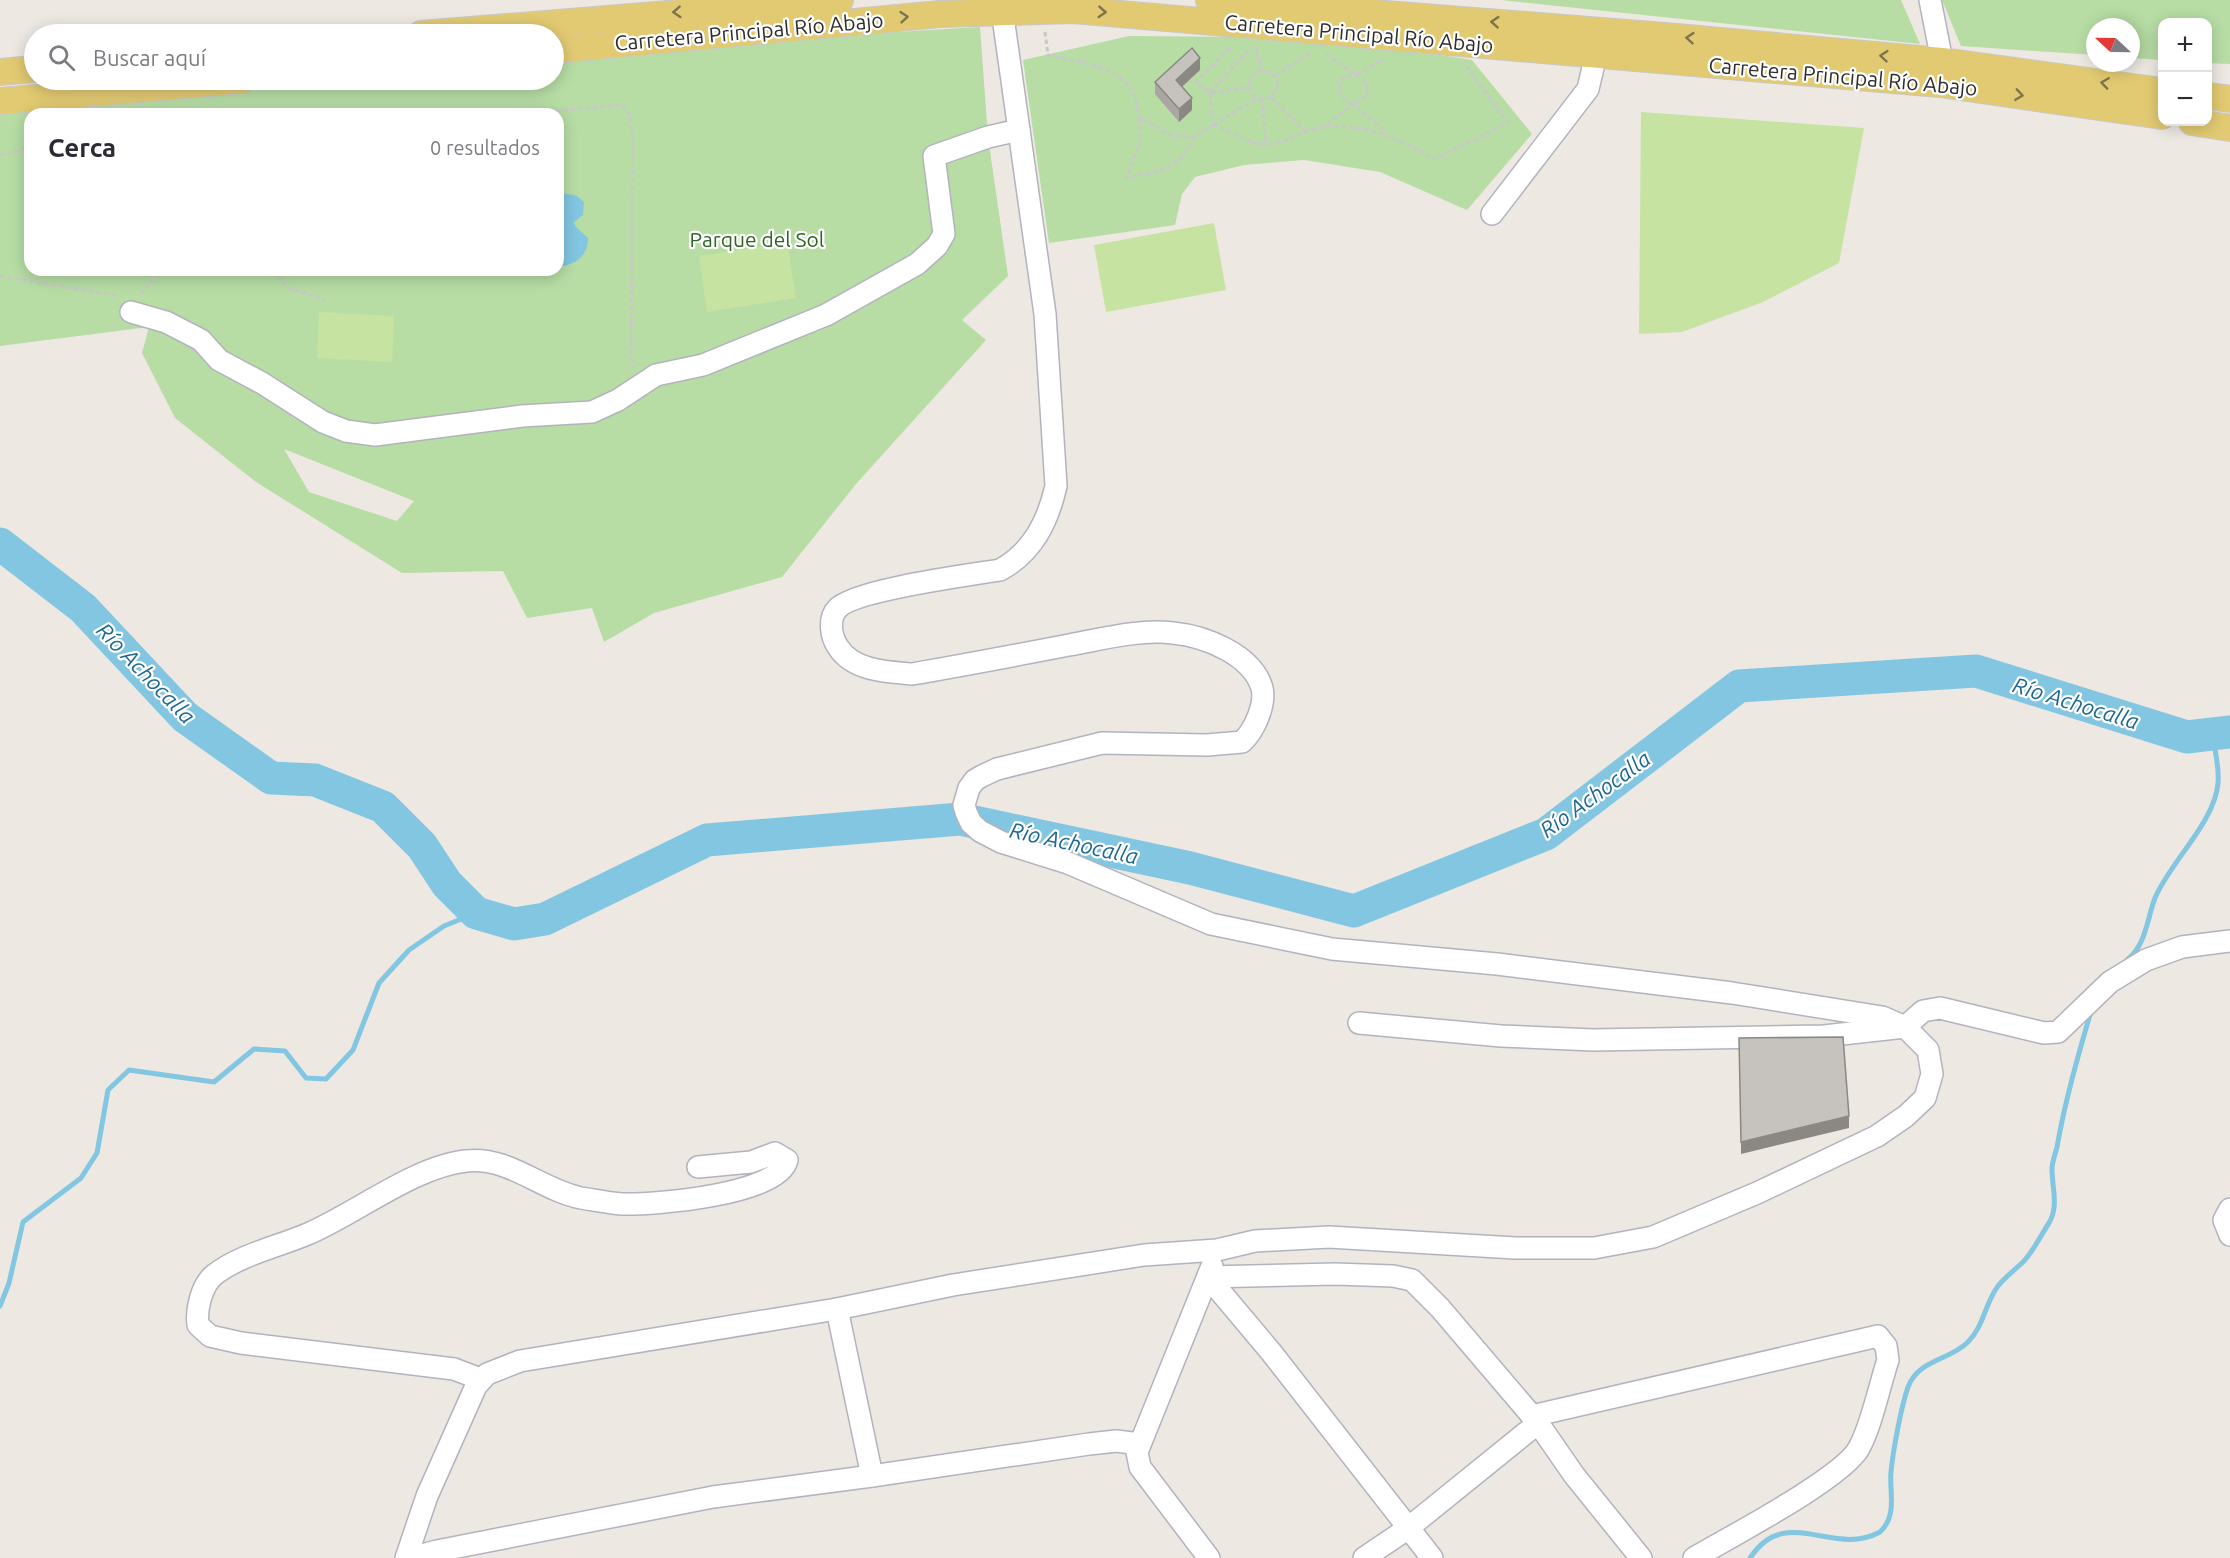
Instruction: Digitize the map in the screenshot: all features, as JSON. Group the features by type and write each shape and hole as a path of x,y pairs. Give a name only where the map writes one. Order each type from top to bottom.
{"main road":[{"name":"Carretera Principal Río Abajo","path":"544,24 840,0"},
{"name":"Carretera Principal Río Abajo","path":"1209,0 1665,36 1941,73 2158,115"},
{"name":"Carretera Principal Río Abajo","path":"564,49 1004,5 1041,10 1165,16 1596,55 1941,73 2158,91"},
{"path":"0,72 24,70"},
{"path":"0,101 127,90"},
{"path":"2212,97 2230,99"},
{"path":"2212,125 2230,128"}],"street":[{"path":"1930,0 1941,73"},
{"path":"406,1558 428,1496 480,1379 520,1361 837,1309 953,1285 1144,1255 1217,1250 1255,1241 1329,1237 1515,1248 1594,1248 1653,1237 1877,1136 1906,1116 1925,1098 1932,1074 1928,1050 1905,1027 1882,1017 1732,993 1497,964 1332,949 1211,924 1068,862 1001,842 980,831 971,823 966,812 965,797 975,780 997,770 1102,742 1218,745 1242,742 1254,725 1262,702 1262,689 1254,673 1236,655 1210,642 1173,633 1125,635 912,674 877,671 859,664 842,653 834,641 832,620 835,610 843,603 877,592 1000,570 1014,562 1031,545 1051,506 1056,486 1045,314 1004,5"},
{"path":"1492,214 1588,89 1596,55"},
{"path":"131,303 201,340 219,360 262,383 323,422 346,431 375,435 522,416 591,412 618,400 639,384 656,375 703,365 826,315 917,264 937,246 944,234 934,156 988,137 1019,130"},
{"path":"1359,1023 1501,1036 1593,1040 1824,1036 1905,1027 1923,1011 1940,1008 2044,1033 2058,1032 2110,982 2146,960 2182,946 2230,941"},
{"path":"480,1379 453,1369 241,1343 210,1336 198,1325 201,1295 212,1276 231,1264 311,1233 440,1166 467,1161 495,1161 578,1197 621,1204 686,1199 746,1189 779,1174 787,1160 776,1153 751,1162 698,1167"},
{"path":"2230,1209 2224,1220 2230,1235"},
{"path":"1209,1558 1140,1467 1137,1452 1217,1250"},
{"path":"1208,1277 1335,1274 1393,1276 1412,1280 1435,1302 1535,1420 1574,1475 1641,1558"},
{"path":"1208,1277 1271,1352 1431,1558"},
{"path":"837,1309 872,1476"},
{"path":"1364,1558 1407,1529 1535,1420 1878,1336 1886,1346 1887,1360 1859,1448 1845,1465 1786,1504 1694,1558"},
{"path":"411,1558 714,1497 1089,1444 1116,1441 1140,1444"}],"path":[{"path":"1041,10 1048,55 1108,69 1132,91 1140,118 1140,143 1126,178 1164,170 1186,156 1195,137 1259,99 1271,97"},
{"path":"1213,125 1210,93 1196,82 1233,43"},
{"path":"1244,43 1265,45"},
{"path":"1210,93 1255,44"},
{"path":"1255,44 1262,70"},
{"path":"1307,47 1317,48 1364,79 1368,87 1366,97 1320,129"},
{"path":"1275,76 1317,48"},
{"path":"1385,58 1343,80 1339,88 1342,98 1354,104 1388,134 1435,159 1508,123 1464,63"},
{"path":"1249,87 1254,74 1262,70"},
{"path":"1262,70 1275,76 1278,85 1271,97"},
{"path":"1210,93 1249,87"},
{"path":"1249,87 1259,99 1266,144"},
{"path":"1271,97 1306,132"},
{"path":"564,110 622,105 629,114 633,136 631,356 639,384"},
{"path":"1140,118 1171,135 1195,137"},
{"path":"1213,125 1254,143 1266,144 1320,129 1364,129 1388,134"},
{"path":"0,154 24,149"},
{"path":"0,276 131,303 156,276"},
{"path":"278,276 287,288 326,300"}],"green space":[{"path":"1501,0 1901,0 1920,44"},
{"path":"1942,0 2230,0 2230,64 2212,63 2212,18 2158,18 2158,60 2140,59 2140,18 2086,18 2086,54 1961,46"},
{"name":"Parque del Sol","path":"980,27 988,137 1008,276 962,320 986,340 856,484 782,577 654,613 604,642 592,608 527,618 503,571 402,573 256,482 175,418 142,353 149,327 0,346 0,112 24,110 24,276 564,276 564,108 46,108 255,90 564,90 564,61 713,43","holes":["284,449 414,501 397,521 309,492"]},
{"path":"1129,36 1243,37 1391,47 1472,60 1532,134 1467,210 1380,172 1304,160 1244,165 1195,177 1182,194 1175,225 1049,243 1023,60"},
{"path":"1641,112 1864,128 1839,263 1763,302 1682,332 1639,334"},
{"path":"1214,223 1226,290 1106,312 1094,245"},
{"path":"787,243 796,298 707,312 699,256"},
{"path":"319,312 394,316 392,362 317,358"}],"water":[{"path":"564,193 577,196 584,202 583,215 574,222 575,226 588,238 586,250 580,258 564,265"}],"building":[{"path":"1192,48 1200,58 1176,80 1192,98 1179,109 1155,82"},
{"path":"1843,1037 1849,1116 1741,1142 1739,1038"}],"waterway":[{"name":"Río Achocalla","path":"0,544 83,608 185,717 271,778 315,780 383,807 422,846 447,884 476,913 514,924 545,919 707,840 960,819 1190,868 1354,911 1546,834 1739,686 1976,671 2187,737 2230,732"},
{"path":"2127,960 2142,939 2162,884 2201,827 2215,798 2218,776 2212,724 2217,734"},
{"path":"0,1306 9,1283 23,1222 81,1178 97,1153 108,1090 129,1070 214,1082 254,1049 285,1051 306,1078 326,1079 353,1050 379,983 409,950 444,926 476,913"},
{"path":"1750,1558 1764,1542 1779,1534 1794,1532 1844,1539 1862,1538 1880,1532 1886,1525 1891,1511 1891,1472 1894,1453 1908,1387 1919,1371 1968,1342 1978,1329 1998,1286 2028,1257 2052,1217 2054,1210 2052,1164 2091,1011"}]}
